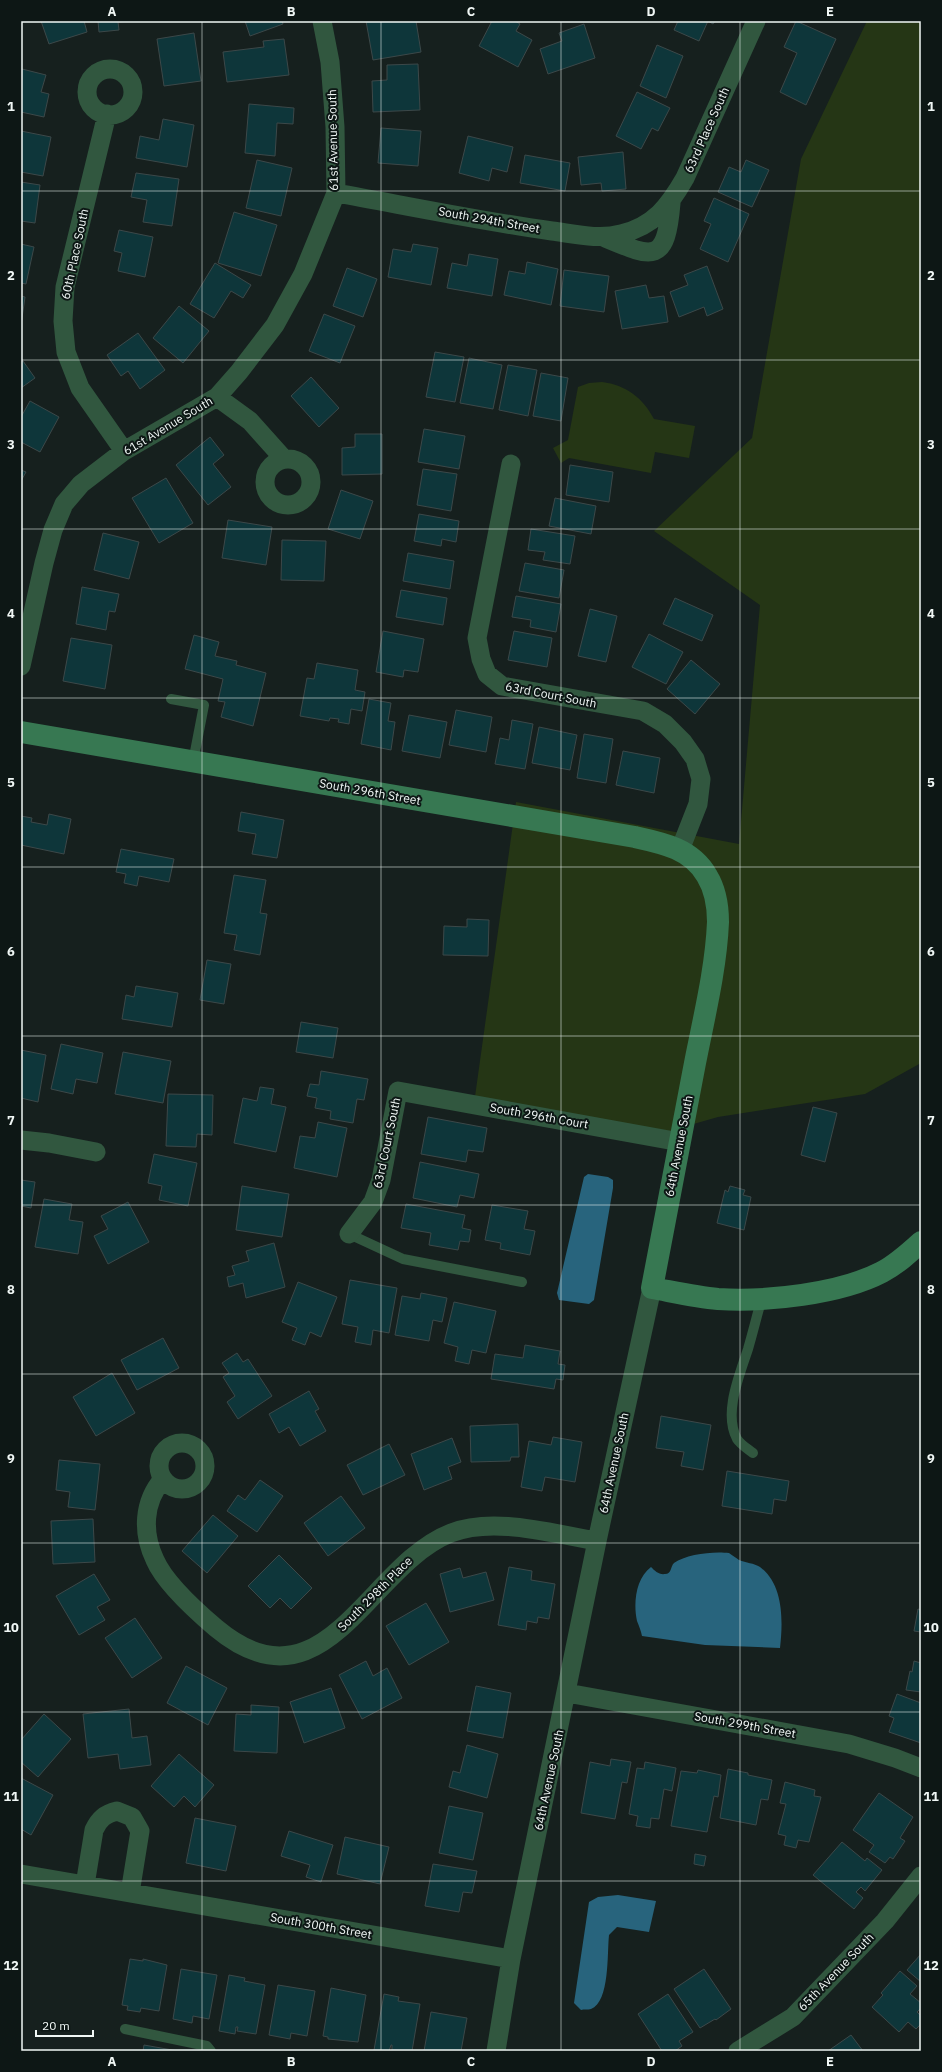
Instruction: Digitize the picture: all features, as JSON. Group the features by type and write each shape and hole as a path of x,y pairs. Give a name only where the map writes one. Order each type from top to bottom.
{"street":[{"name":"61st Avenue South","path":"21,666 44,563 64,504 81,484 124,451 217,397 239,372 275,325 303,274 336,193 336,127 330,62 322,21"},
{"name":"63rd Place South","path":"642,226 658,217 671,203 685,178 756,21"},
{"name":"60th Place South","path":"107,114 65,287 63,321 66,352 80,388 124,451"},
{"name":"South 294th Street","path":"336,193 529,228 603,237 622,234 642,226"},
{"path":"603,237 644,253 655,251 663,245 667,237 671,203"},
{"path":"217,397 250,421 284,459"},
{"name":"63rd Court South","path":"511,464 477,638 481,659 487,674 502,686 643,711 665,724 683,742 695,759 701,779 698,804 680,850"},
{"name":"South 296th Street","path":"21,732 659,842 680,850 694,860 707,875"},
{"name":"64th Avenue South","path":"496,2051 511,1958 567,1693 597,1541 652,1288 716,950 716,906 707,875"},
{"name":"63rd Court South","path":"349,1234 373,1202 381,1180 398,1091"},
{"name":"South 296th Court","path":"398,1091 680,1142"},
{"path":"21,1140 49,1143 96,1152"},
{"path":"652,1288 718,1298 762,1298 823,1291 848,1285 881,1272 903,1258 921,1242"},
{"name":"South 298th Place","path":"163,1479 152,1495 146,1522 149,1546 161,1570 190,1603 221,1631 246,1648 270,1655 292,1654 326,1640 350,1621 412,1556 431,1543 452,1532 465,1529 496,1526 597,1541"},
{"name":"South 299th Street","path":"567,1693 849,1744 895,1758 921,1768"},
{"path":"85,1885 94,1830 97,1823 102,1817 117,1812 132,1817 137,1823 140,1831 130,1893"},
{"name":"South 300th Street","path":"21,1874 511,1958"},
{"name":"65th Avenue South","path":"738,2051 793,2017 884,1921 921,1876"}],"lane":[{"path":"171,698 204,705 193,762"},
{"path":"349,1234 403,1259 522,1282"},
{"path":"753,1453 741,1444 737,1438 733,1426 734,1388 762,1298"},
{"path":"125,2029 207,2046 211,2051"}],"green space":[{"path":"867,21 921,21 921,1063 865,1094 718,1117 683,1127 680,1142 474,1104 516,802 739,844 760,605 654,531 752,438 801,159"},
{"path":"602,382 626,389 645,405 654,419 695,426 689,458 655,452 651,473 569,458 561,463 553,448 568,440 578,387 589,383"}],"water":[{"path":"588,1174 608,1177 613,1180 613,1188 594,1300 589,1304 559,1300 557,1293 584,1177"},
{"path":"716,1552 729,1553 739,1560 760,1567 774,1584 780,1604 782,1627 780,1648 705,1645 642,1636 637,1621 635,1607 637,1591 642,1578 651,1567 659,1573 667,1574 670,1572 674,1563 686,1557"},
{"path":"618,1895 656,1901 649,1932 617,1927 609,1935 605,1987 602,1997 597,2005 591,2009 581,2010 574,2003 589,1902 598,1897"}],"building":[{"path":"41,21 84,21 87,32 49,44"},
{"path":"98,21 131,21 118,22 119,30 99,32"},
{"path":"245,21 282,21 283,24 250,36"},
{"path":"366,21 416,21 421,52 373,60"},
{"path":"492,21 515,21 520,24 516,31 532,40 518,67 479,46"},
{"path":"678,21 708,21 699,41 674,30"},
{"path":"708,21 715,21 713,24"},
{"path":"796,21 836,39 806,105 780,92 797,53 784,47"},
{"path":"584,24 595,58 548,74 540,49 562,41 559,33"},
{"path":"194,33 201,81 164,86 157,39"},
{"path":"284,39 289,75 227,82 223,52 264,47 263,41"},
{"path":"657,45 683,56 666,98 640,86"},
{"path":"418,64 420,110 373,112 372,81 387,80 387,65"},
{"path":"22,69 46,75 41,92 49,94 44,117 21,112"},
{"path":"637,92 670,108 658,131 652,128 641,149 616,136"},
{"path":"249,104 294,108 293,124 277,123 275,156 245,153"},
{"path":"163,119 194,125 187,167 136,158 140,136 159,140"},
{"path":"381,128 421,131 418,166 378,163"},
{"path":"21,131 51,137 43,176 21,172"},
{"path":"468,136 513,147 507,172 492,168 489,181 459,173"},
{"path":"623,152 626,189 602,191 601,183 581,185 578,157"},
{"path":"525,155 570,163 565,191 520,183"},
{"path":"257,160 292,168 281,216 246,208"},
{"path":"746,160 769,170 752,207 718,192 729,167 741,172"},
{"path":"136,173 179,179 172,226 143,222 147,200 131,197"},
{"path":"21,182 40,185 35,223 21,221"},
{"path":"714,198 749,214 728,262 700,249 711,224 704,221"},
{"path":"234,212 277,225 261,276 218,263"},
{"path":"119,230 153,237 145,277 118,271 122,253 114,251"},
{"path":"21,244 34,247 26,284 21,283"},
{"path":"413,244 438,248 431,285 388,277 393,249 411,252"},
{"path":"469,254 498,259 492,296 447,288 452,263 467,266"},
{"path":"527,262 558,269 551,305 504,295 509,271 525,274"},
{"path":"215,263 251,285 243,298 231,291 214,318 190,304"},
{"path":"707,266 723,309 707,316 704,307 679,317 670,292 688,285 684,275"},
{"path":"347,268 377,279 363,317 333,306"},
{"path":"564,270 609,276 604,312 560,306"},
{"path":"646,285 649,298 664,296 668,322 622,329 615,291"},
{"path":"21,296 25,297 21,325"},
{"path":"179,306 209,331 183,363 153,338"},
{"path":"324,314 355,326 340,363 309,351"},
{"path":"138,333 165,370 140,389 128,371 121,376 107,355"},
{"path":"435,352 464,357 455,402 426,397"},
{"path":"469,358 502,365 493,409 460,403"},
{"path":"23,361 35,378 21,388 21,362"},
{"path":"508,365 537,370 528,416 499,410"},
{"path":"541,373 568,378 561,421 533,416"},
{"path":"311,377 339,408 319,427 291,396"},
{"path":"30,401 59,417 40,452 21,442 21,417"},
{"path":"424,429 465,436 459,469 418,462"},
{"path":"355,434 382,434 382,474 342,475 342,448 355,447"},
{"path":"210,437 224,455 213,464 231,487 208,505 176,465"},
{"path":"570,465 613,472 609,502 566,495"},
{"path":"423,469 457,474 451,511 417,505"},
{"path":"21,470 26,472 21,481"},
{"path":"166,478 193,523 159,543 132,498"},
{"path":"341,490 373,501 360,539 328,529"},
{"path":"555,498 596,506 591,534 549,526"},
{"path":"419,514 459,521 456,542 442,539 441,546 414,541"},
{"path":"228,520 272,527 266,565 222,558"},
{"path":"531,529 575,536 570,564 543,560 545,552 528,550"},
{"path":"103,533 139,542 129,579 94,570"},
{"path":"282,540 326,541 324,581 281,580"},
{"path":"408,553 454,561 450,589 403,581"},
{"path":"525,563 564,570 559,598 519,591"},
{"path":"82,587 119,594 115,612 109,611 106,630 76,624"},
{"path":"401,590 447,598 443,625 396,617"},
{"path":"516,596 561,604 556,632 530,627 531,620 512,617"},
{"path":"675,598 713,615 702,641 663,624"},
{"path":"590,609 617,616 606,662 578,656"},
{"path":"383,631 424,639 418,672 404,670 403,677 376,672"},
{"path":"514,631 552,638 547,667 508,660"},
{"path":"649,634 683,652 666,684 632,667"},
{"path":"194,635 219,642 215,656 237,661 236,665 266,673 253,726 221,717 225,702 218,701 223,679 185,669"},
{"path":"71,638 112,645 105,689 63,681"},
{"path":"691,660 720,684 695,714 667,689"},
{"path":"317,663 358,670 355,690 365,692 362,711 351,709 349,724 338,722 339,719 330,718 329,721 300,716 307,678 314,679"},
{"path":"369,699 391,703 388,721 395,722 391,750 361,744"},
{"path":"456,710 492,717 486,752 449,745"},
{"path":"409,715 447,722 440,758 402,751"},
{"path":"512,720 533,724 525,769 495,764 500,738 509,740"},
{"path":"539,727 577,735 570,770 532,763"},
{"path":"584,734 613,739 606,783 577,778"},
{"path":"623,751 660,758 654,793 616,785"},
{"path":"241,812 284,820 277,858 252,854 256,834 238,831"},
{"path":"49,814 71,819 64,854 21,845 21,816 32,818 31,822 47,825"},
{"path":"121,849 174,859 169,882 139,876 137,886 124,883 126,874 116,872"},
{"path":"234,875 266,880 260,913 267,914 260,955 234,950 237,935 224,933"},
{"path":"467,919 489,920 488,956 443,955 444,926 467,927"},
{"path":"207,960 231,964 224,1004 200,1000"},
{"path":"136,986 178,993 172,1027 122,1019 126,995 134,997"},
{"path":"301,1022 338,1028 333,1058 296,1052"},
{"path":"61,1044 103,1053 97,1083 76,1079 73,1094 51,1089"},
{"path":"21,1050 46,1055 38,1102 21,1098"},
{"path":"123,1052 171,1061 163,1103 115,1094"},
{"path":"321,1071 368,1079 364,1100 357,1099 353,1123 330,1119 331,1111 315,1108 317,1098 307,1096 310,1084 319,1085"},
{"path":"260,1087 274,1089 271,1104 286,1107 276,1152 234,1143 243,1098 257,1101"},
{"path":"168,1094 213,1095 212,1135 197,1134 196,1147 166,1146"},
{"path":"813,1107 837,1113 825,1162 801,1155"},
{"path":"428,1117 487,1128 483,1152 468,1150 466,1162 421,1154"},
{"path":"318,1122 347,1128 337,1177 294,1168 300,1136 315,1138"},
{"path":"154,1154 197,1163 188,1206 159,1200 162,1186 148,1183"},
{"path":"420,1162 479,1174 474,1198 460,1195 457,1207 413,1198"},
{"path":"21,1180 35,1182 31,1208 21,1206"},
{"path":"242,1186 289,1194 282,1237 236,1230"},
{"path":"730,1186 745,1190 743,1195 751,1197 744,1230 717,1223 725,1190 728,1192"},
{"path":"44,1199 72,1204 69,1220 83,1222 78,1254 35,1247"},
{"path":"128,1202 149,1242 108,1264 94,1236 108,1229 101,1216"},
{"path":"406,1204 465,1215 462,1228 471,1230 469,1242 460,1241 458,1250 429,1245 431,1233 401,1228"},
{"path":"492,1205 528,1211 524,1229 535,1231 530,1255 500,1249 501,1243 485,1240"},
{"path":"274,1243 285,1287 246,1298 243,1283 229,1287 227,1277 235,1275 232,1266 249,1261 246,1251"},
{"path":"350,1280 397,1288 389,1333 373,1330 371,1345 355,1342 358,1327 342,1324"},
{"path":"298,1282 337,1297 321,1337 310,1332 305,1345 292,1340 297,1328 282,1322"},
{"path":"421,1293 447,1298 442,1322 433,1320 429,1341 395,1335 402,1296 420,1299"},
{"path":"454,1302 496,1311 486,1353 472,1350 469,1364 455,1361 458,1347 444,1343"},
{"path":"163,1338 179,1368 137,1390 121,1360"},
{"path":"525,1345 560,1351 558,1364 565,1365 563,1380 556,1379 554,1389 491,1379 495,1354 523,1358"},
{"path":"237,1353 243,1362 248,1359 272,1396 238,1419 227,1402 235,1396 223,1377 229,1373 222,1363"},
{"path":"112,1373 135,1413 96,1436 73,1397"},
{"path":"309,1391 319,1409 315,1411 326,1431 300,1446 289,1427 279,1433 269,1414"},
{"path":"661,1416 711,1425 703,1470 681,1466 684,1452 656,1448"},
{"path":"518,1424 519,1457 511,1457 510,1461 471,1462 470,1426"},
{"path":"553,1437 582,1442 575,1482 545,1477 542,1491 521,1487 529,1441 551,1445"},
{"path":"452,1438 461,1462 448,1467 452,1479 424,1490 411,1454"},
{"path":"389,1444 405,1475 363,1495 347,1465"},
{"path":"59,1460 100,1464 95,1510 68,1507 70,1492 56,1490"},
{"path":"727,1471 789,1481 786,1501 774,1499 772,1514 722,1506"},
{"path":"260,1480 283,1496 257,1532 227,1511 238,1495 245,1500"},
{"path":"341,1496 365,1528 328,1556 304,1523"},
{"path":"213,1515 238,1536 207,1573 182,1551"},
{"path":"93,1519 95,1562 53,1564 51,1521"},
{"path":"279,1555 312,1588 291,1609 280,1598 270,1608 248,1586"},
{"path":"509,1567 532,1571 531,1580 555,1584 549,1619 538,1617 537,1623 527,1621 526,1630 498,1625"},
{"path":"460,1568 463,1578 486,1572 494,1600 450,1612 440,1574"},
{"path":"94,1574 110,1600 97,1607 105,1620 79,1635 56,1596"},
{"path":"426,1603 449,1642 409,1665 386,1626"},
{"path":"918,1609 921,1610 921,1632 914,1631"},
{"path":"135,1618 162,1658 132,1678 105,1638"},
{"path":"366,1661 373,1676 387,1668 402,1698 362,1719 339,1675"},
{"path":"914,1661 921,1663 921,1692 906,1690"},
{"path":"186,1666 227,1688 208,1725 167,1703"},
{"path":"476,1686 511,1693 503,1738 467,1731"},
{"path":"331,1688 345,1728 304,1743 290,1702"},
{"path":"897,1694 921,1703 921,1743 889,1732 894,1718 889,1716"},
{"path":"251,1705 279,1707 277,1753 234,1751 236,1714 251,1715"},
{"path":"129,1709 132,1738 147,1736 151,1765 120,1769 118,1754 88,1758 83,1714"},
{"path":"44,1714 71,1739 38,1777 21,1762 21,1740"},
{"path":"467,1745 498,1754 487,1798 449,1787 453,1771 460,1773"},
{"path":"179,1754 214,1785 195,1807 184,1796 174,1807 151,1786"},
{"path":"611,1759 631,1762 627,1783 622,1782 615,1819 581,1813 590,1762 610,1766"},
{"path":"645,1762 676,1768 672,1791 664,1789 659,1819 651,1818 650,1828 636,1826 638,1816 629,1814 637,1768 644,1769"},
{"path":"728,1769 772,1780 768,1800 761,1799 756,1825 720,1818"},
{"path":"698,1770 721,1775 718,1797 714,1796 707,1832 671,1826 681,1771 697,1773"},
{"path":"21,1778 53,1795 31,1835 21,1829"},
{"path":"785,1782 815,1790 814,1796 821,1797 809,1842 798,1840 796,1848 784,1845 786,1836 778,1834 786,1804 780,1803"},
{"path":"879,1793 913,1817 900,1838 905,1841 893,1859 890,1857 885,1863 869,1852 874,1845 853,1830"},
{"path":"449,1806 483,1813 473,1860 439,1853"},
{"path":"195,1818 236,1826 226,1871 186,1863"},
{"path":"289,1831 333,1845 321,1882 306,1877 310,1865 281,1856"},
{"path":"345,1837 389,1847 380,1884 337,1874"},
{"path":"842,1842 865,1861 867,1858 882,1870 865,1891 861,1887 856,1892 863,1898 854,1909 813,1875"},
{"path":"695,1854 706,1856 704,1866 694,1864"},
{"path":"433,1864 477,1871 472,1893 463,1892 459,1912 425,1906"},
{"path":"921,1954 921,1982 907,1970"},
{"path":"130,1959 143,1961 143,1959 167,1965 159,2011 141,2008 140,2012 127,2010 128,2006 122,2005"},
{"path":"181,1969 217,1975 209,2019 193,2016 192,2023 173,2019"},
{"path":"704,1969 731,2009 716,2020 715,2019 700,2028 674,1989"},
{"path":"900,1971 917,1986 910,1994 921,2003 921,2008 917,2012 921,2016 921,2024 916,2029 908,2022 899,2032 872,2007 883,1995 881,1993"},
{"path":"229,1975 245,1978 244,1981 265,1985 256,2034 237,2031 238,2027 236,2027 235,2034 219,2031"},
{"path":"278,1985 315,1991 307,2036 291,2033 290,2039 269,2035"},
{"path":"331,1988 366,1995 358,2042 328,2039 328,2037 323,2036"},
{"path":"384,1994 399,1997 398,2001 420,2004 412,2051 392,2050 392,2045 389,2051 374,2050"},
{"path":"668,1994 693,2032 679,2041 682,2046 675,2051 662,2051 638,2014"},
{"path":"431,2012 467,2018 461,2051 424,2051"},
{"path":"851,2035 863,2051 828,2051"},
{"path":"144,2045 178,2051 143,2051"}]}
